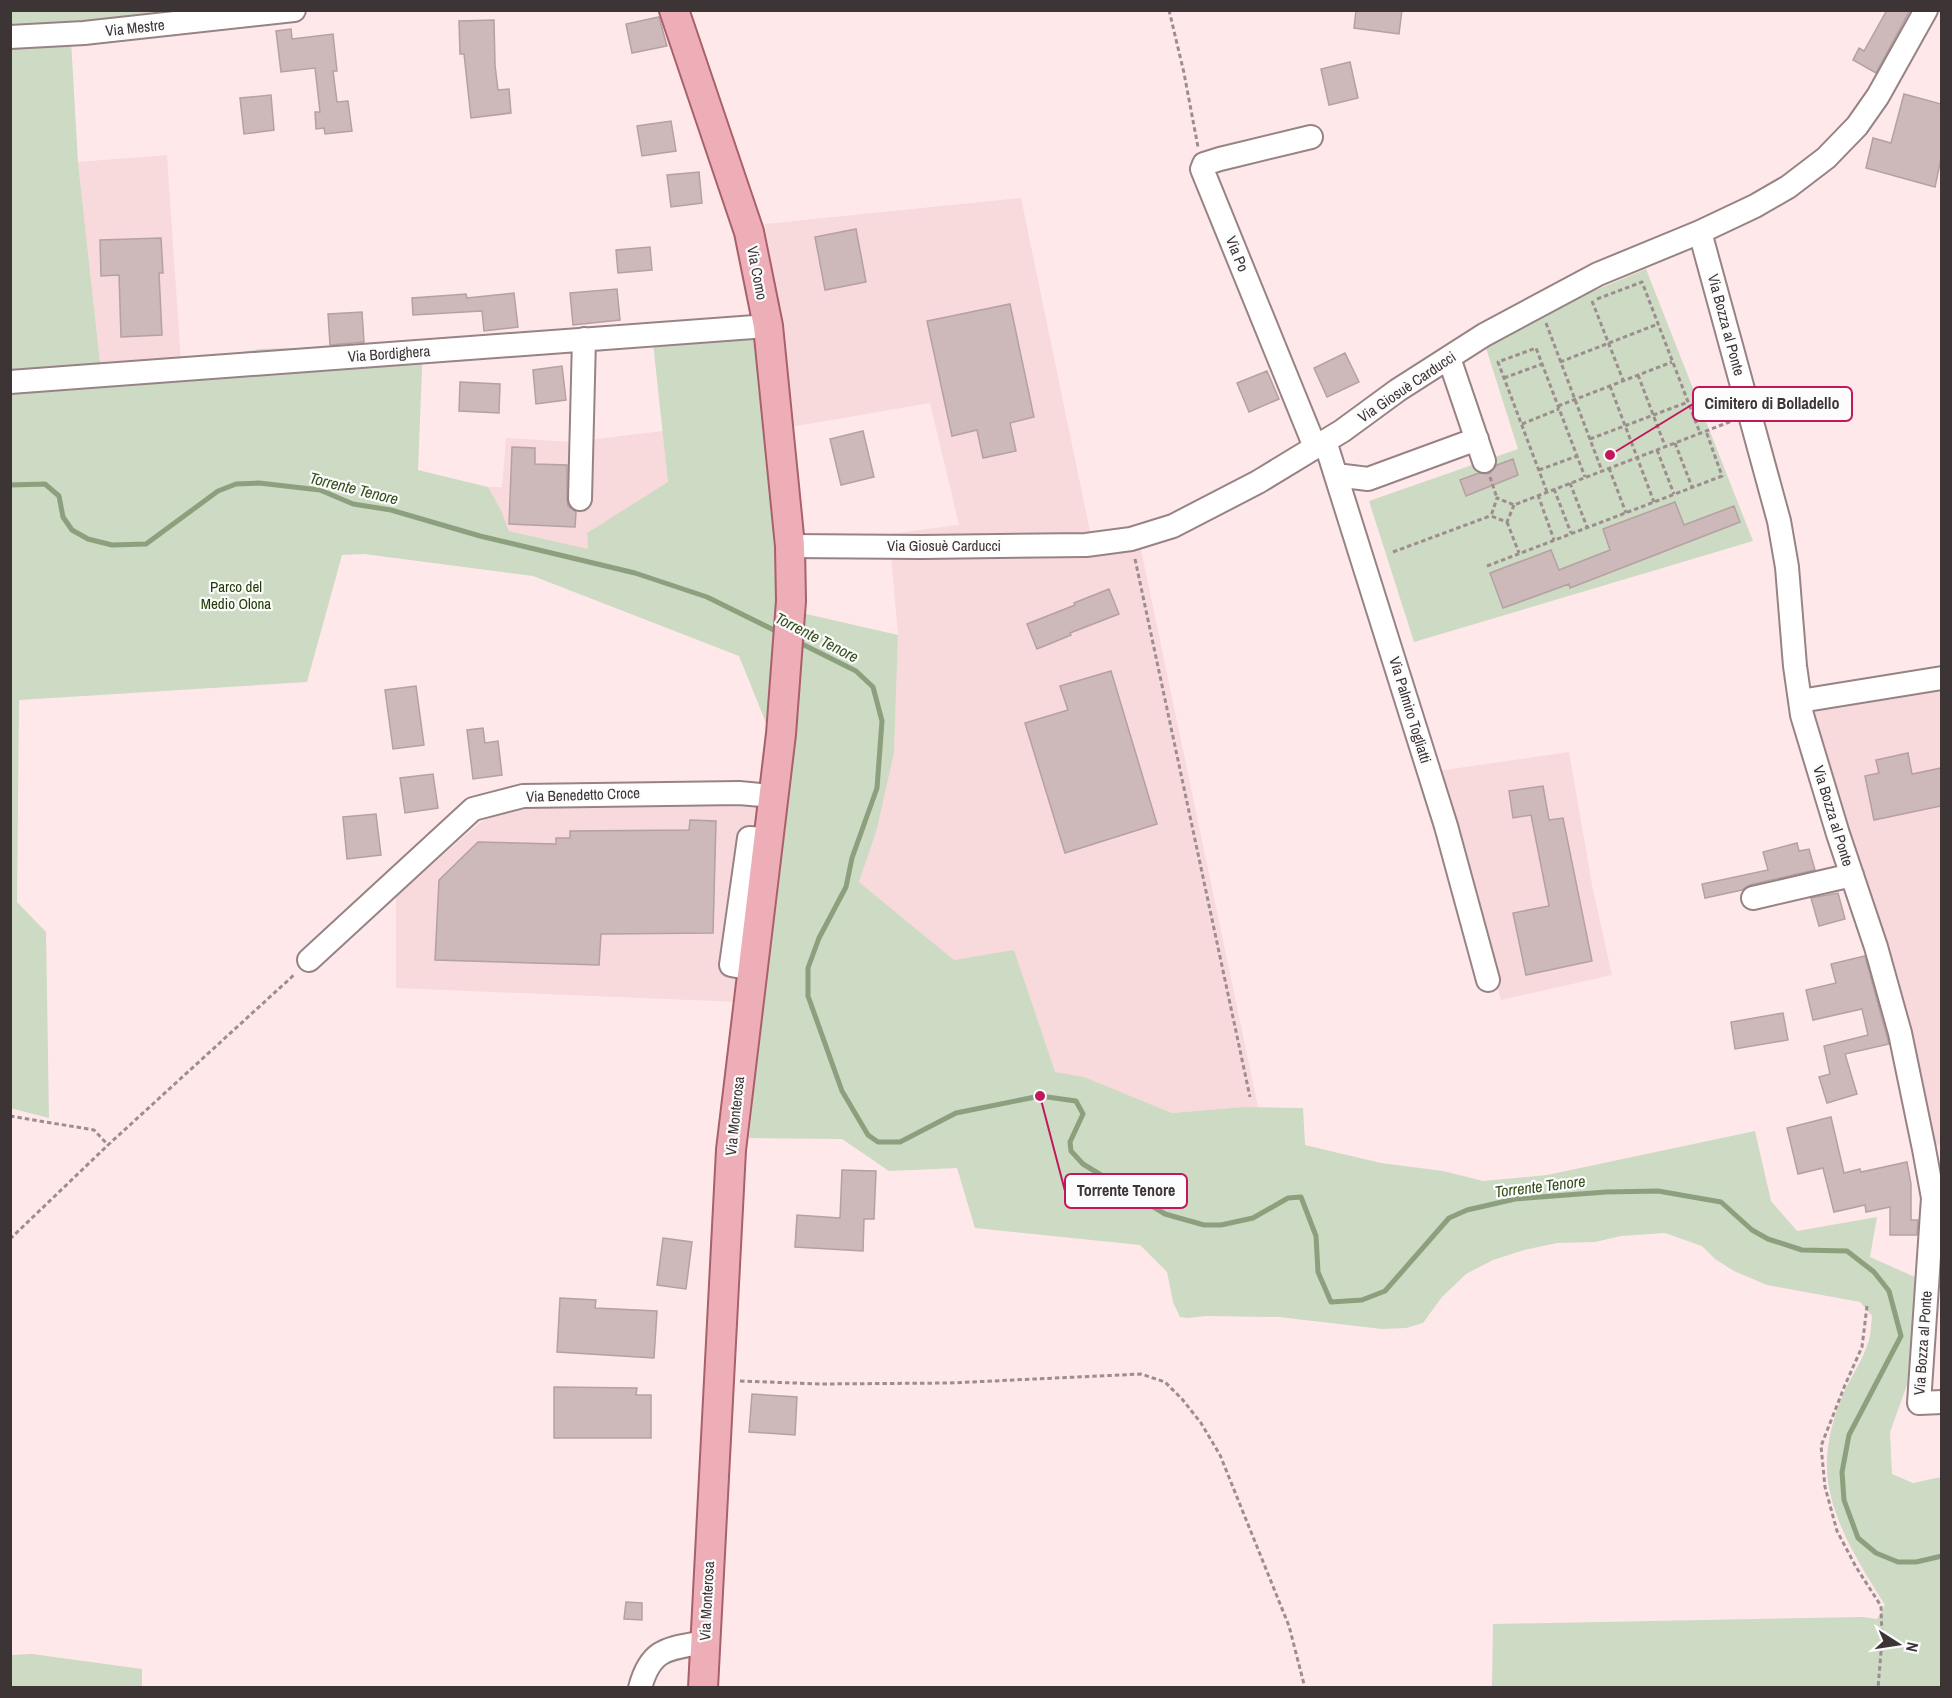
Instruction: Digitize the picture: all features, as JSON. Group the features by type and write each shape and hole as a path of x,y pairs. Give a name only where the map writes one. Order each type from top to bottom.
{"main road":[{"name":"Via Como","path":"674,10 749,232 768,326 790,546"},
{"name":"Via Monterosa","path":"703,1688 731,1150 785,675 790,601 790,546"}],"street":[{"name":"Via Mestre","path":"10,37 84,33 294,10"},
{"name":"Via Giosuè Carducci","path":"790,546 1086,545 1131,539 1173,526 1258,482 1320,444 1484,335 1598,274 1700,232 1755,206 1788,187 1812,170 1840,145 1867,113 1926,10"},
{"path":"1202,170 1204,164 1220,159 1311,137"},
{"name":"Via Po","path":"1202,170 1320,444"},
{"name":"Via Bozza al Ponte","path":"1700,232 1779,521 1787,567 1795,666 1802,715 1876,947 1933,1148 1935,1269 1919,1403 1941,1402"},
{"name":"Via Bordighera","path":"10,382 768,326"},
{"path":"580,499 584,339"},
{"path":"1449,358 1484,461"},
{"path":"1336,475 1368,479 1477,439"},
{"name":"Via Palmiro Togliatti","path":"1320,444 1336,475 1446,826 1488,980"},
{"path":"1800,701 1941,678"},
{"name":"Via Benedetto Croce","path":"309,960 474,808 523,796 739,793 773,796"},
{"path":"1753,898 1852,875"},
{"path":"640,1688 643,1676 653,1658 666,1649 705,1642"}],"path":[{"path":"1169,10 1184,73 1202,170"},
{"path":"1583,304 1642,282 1700,433"},
{"path":"1592,301 1623,381"},
{"path":"1544,319 1602,471"},
{"path":"1560,362 1658,324"},
{"path":"1547,492 1498,362 1536,348 1585,477"},
{"path":"1522,424 1574,399 1672,362"},
{"path":"1504,378 1542,364"},
{"path":"1638,375 1665,447"},
{"path":"1610,386 1654,501"},
{"path":"1590,439 1688,402"},
{"path":"1519,554 1507,522 1514,505 1750,414"},
{"path":"1487,566 1722,476 1706,431"},
{"path":"1675,443 1692,487"},
{"path":"1657,450 1674,494"},
{"path":"1539,470 1576,456"},
{"path":"1609,468 1626,513"},
{"path":"1570,483 1587,527"},
{"path":"1554,489 1571,533"},
{"path":"1538,495 1554,540"},
{"path":"1491,516 1497,498 1514,505"},
{"path":"1394,552 1491,516 1507,522"},
{"path":"1131,539 1250,1097"},
{"path":"10,1239 108,1145 309,960"},
{"path":"10,1116 94,1130 108,1145"},
{"path":"1867,1306 1862,1347 1821,1446 1825,1487 1837,1531 1856,1567 1881,1606 1878,1688"},
{"path":"718,1381 821,1384 951,1383 1141,1374 1165,1383 1182,1399 1220,1455 1289,1626 1305,1688"}],"shaded area":[{"path":"167,155 181,362 101,371 78,162"},
{"path":"1021,198 1092,541 1137,531 1258,1107 1172,1113 1084,1077 1054,1072 1014,951 954,960 859,882 877,829 894,753 898,635 889,534 959,525 930,403 791,427 765,224"},
{"path":"663,431 668,483 587,533 588,549 509,531 501,510 488,487 502,487 506,438 571,442"},
{"path":"1941,672 1941,1144 1922,1148 1796,699"},
{"path":"1569,752 1593,890 1612,975 1501,1000 1438,771"},
{"path":"523,804 783,807 763,1003 396,988 396,896 482,821"}],"green space":[{"name":"Parco del Medio Olona","path":"10,11 212,11 70,23 78,162 101,371 181,362 260,349 423,344 418,470 488,487 501,510 509,531 588,549 587,533 668,482 653,343 755,337 778,548 780,623 768,728 739,656 533,576 364,554 342,555 307,682 19,700 17,902 46,932 49,1118 10,1108"},
{"path":"1646,269 1753,541 1414,642 1369,501 1518,449 1486,348 1541,313"},
{"path":"802,613 898,635 894,753 877,829 859,882 954,960 1014,950 1055,1072 1084,1077 1172,1113 1244,1107 1303,1108 1305,1145 1381,1163 1443,1171 1483,1181 1547,1175 1755,1131 1771,1201 1797,1231 1877,1217 1870,1257 1915,1277 1912,1371 1890,1432 1892,1474 1913,1483 1941,1477 1941,1687 1492,1687 1493,1624 1862,1617 1877,1619 1885,1605 1856,1557 1839,1522 1829,1486 1827,1468 1829,1441 1836,1414 1870,1337 1872,1316 1860,1302 1767,1285 1734,1271 1715,1259 1702,1246 1665,1233 1621,1236 1595,1242 1557,1243 1493,1260 1466,1274 1442,1297 1423,1323 1406,1328 1382,1329 1279,1317 1180,1317 1173,1302 1167,1272 1140,1245 975,1228 957,1168 889,1171 842,1139 749,1138"},
{"path":"32,1654 142,1669 142,1687 11,1687 11,1655"}],"building":[{"path":"1356,10 1402,10 1399,34 1354,28"},
{"path":"1887,10 1910,10 1876,73 1853,60 1859,48 1864,51"},
{"path":"659,17 667,46 632,53 626,24"},
{"path":"494,20 498,90 509,89 511,113 471,118 464,54 460,54 459,21"},
{"path":"291,29 292,39 333,34 337,71 333,71 337,102 348,101 352,131 325,134 324,128 316,129 315,112 320,112 315,68 281,72 276,31"},
{"path":"1350,62 1358,98 1329,105 1321,69"},
{"path":"1904,94 1941,104 1941,159 1935,187 1866,168 1873,138 1891,143"},
{"path":"271,95 274,130 244,134 240,98"},
{"path":"671,121 676,151 642,156 637,126"},
{"path":"699,172 702,203 671,207 667,175"},
{"path":"856,229 866,282 825,290 815,237"},
{"path":"161,238 163,273 159,273 162,335 121,337 119,275 101,276 100,240"},
{"path":"650,247 652,270 618,273 616,250"},
{"path":"617,289 620,320 573,325 570,293"},
{"path":"514,293 518,327 484,331 482,311 413,315 412,298 466,294 467,298"},
{"path":"1010,304 1034,417 1010,423 1016,451 983,458 977,430 952,436 927,321"},
{"path":"362,312 364,342 330,345 328,314"},
{"path":"1345,353 1359,382 1327,397 1314,368"},
{"path":"562,366 566,400 536,404 533,370"},
{"path":"1267,371 1279,399 1249,412 1237,383"},
{"path":"460,382 500,384 499,413 459,411"},
{"path":"863,431 874,477 841,485 830,439"},
{"path":"512,447 535,448 535,464 567,465 567,499 568,506 576,512 575,527 509,524"},
{"path":"1513,459 1518,475 1466,496 1460,480 1479,473 1489,474 1497,465"},
{"path":"1675,502 1684,525 1734,506 1740,522 1570,588 1569,584 1503,608 1490,573 1551,550 1559,570 1610,550 1603,529"},
{"path":"1109,589 1119,614 1037,649 1027,624"},
{"path":"1111,671 1157,824 1065,853 1025,723 1068,710 1060,686"},
{"path":"416,686 424,745 393,749 385,690"},
{"path":"483,728 485,743 498,741 502,775 473,779 467,730"},
{"path":"1908,753 1912,774 1941,768 1941,806 1874,820 1865,776 1879,773 1876,760"},
{"path":"433,774 438,808 405,813 400,778"},
{"path":"1543,786 1549,820 1563,818 1592,961 1526,975 1513,913 1549,906 1531,815 1513,818 1509,791"},
{"path":"376,814 381,855 347,859 343,817"},
{"path":"690,820 716,821 713,933 601,934 599,965 435,960 439,880 478,842 556,844 556,838 570,838 570,831 689,830"},
{"path":"1797,843 1799,851 1809,849 1815,870 1705,898 1702,884 1768,870 1763,852"},
{"path":"1838,893 1845,919 1819,926 1811,898"},
{"path":"1865,956 1889,1044 1845,1054 1857,1094 1827,1103 1819,1077 1830,1074 1824,1046 1868,1035 1862,1009 1813,1020 1806,990 1836,983 1831,964"},
{"path":"1783,1013 1788,1040 1735,1049 1731,1022"},
{"path":"1831,1117 1844,1173 1860,1169 1861,1172 1907,1162 1911,1184 1911,1220 1918,1220 1917,1235 1890,1235 1890,1207 1866,1212 1865,1205 1834,1212 1823,1168 1798,1174 1787,1128"},
{"path":"842,1170 876,1171 874,1219 864,1219 863,1251 795,1247 797,1215 840,1218"},
{"path":"663,1238 692,1242 686,1289 657,1285"},
{"path":"560,1298 596,1300 595,1308 657,1311 654,1358 557,1352"},
{"path":"554,1387 637,1388 636,1395 651,1395 651,1438 554,1438"},
{"path":"752,1394 797,1397 795,1435 749,1432"},
{"path":"626,1602 642,1603 642,1620 624,1619"}],"waterway":[{"name":"Torrente Tenore","path":"10,485 45,484 59,496 63,517 72,530 88,539 112,545 146,544 218,491 236,484 259,483 320,490 353,504 391,510 480,536 635,573 707,597 780,633"},
{"name":"Torrente Tenore","path":"796,641 856,671 873,687 882,721 877,788 852,858 846,887 819,938 808,968 808,996 842,1091 868,1135 878,1142 900,1142 956,1113 1040,1096 1076,1101 1083,1114 1070,1142 1071,1151 1083,1164 1165,1214 1204,1225 1221,1225 1253,1218 1288,1198 1301,1197 1316,1236 1318,1272 1331,1302 1362,1300 1385,1291 1449,1218 1467,1210 1515,1199 1606,1192 1658,1191 1721,1202 1752,1230 1768,1239 1802,1250 1847,1251 1874,1272 1889,1291 1901,1336 1849,1435 1842,1472 1844,1500 1858,1538 1876,1553 1898,1562 1916,1562 1942,1556"}],"place":[{"name":"Cimitero di Bolladello","path":"1610,455"},
{"name":"Torrente Tenore","path":"1040,1096"}]}
